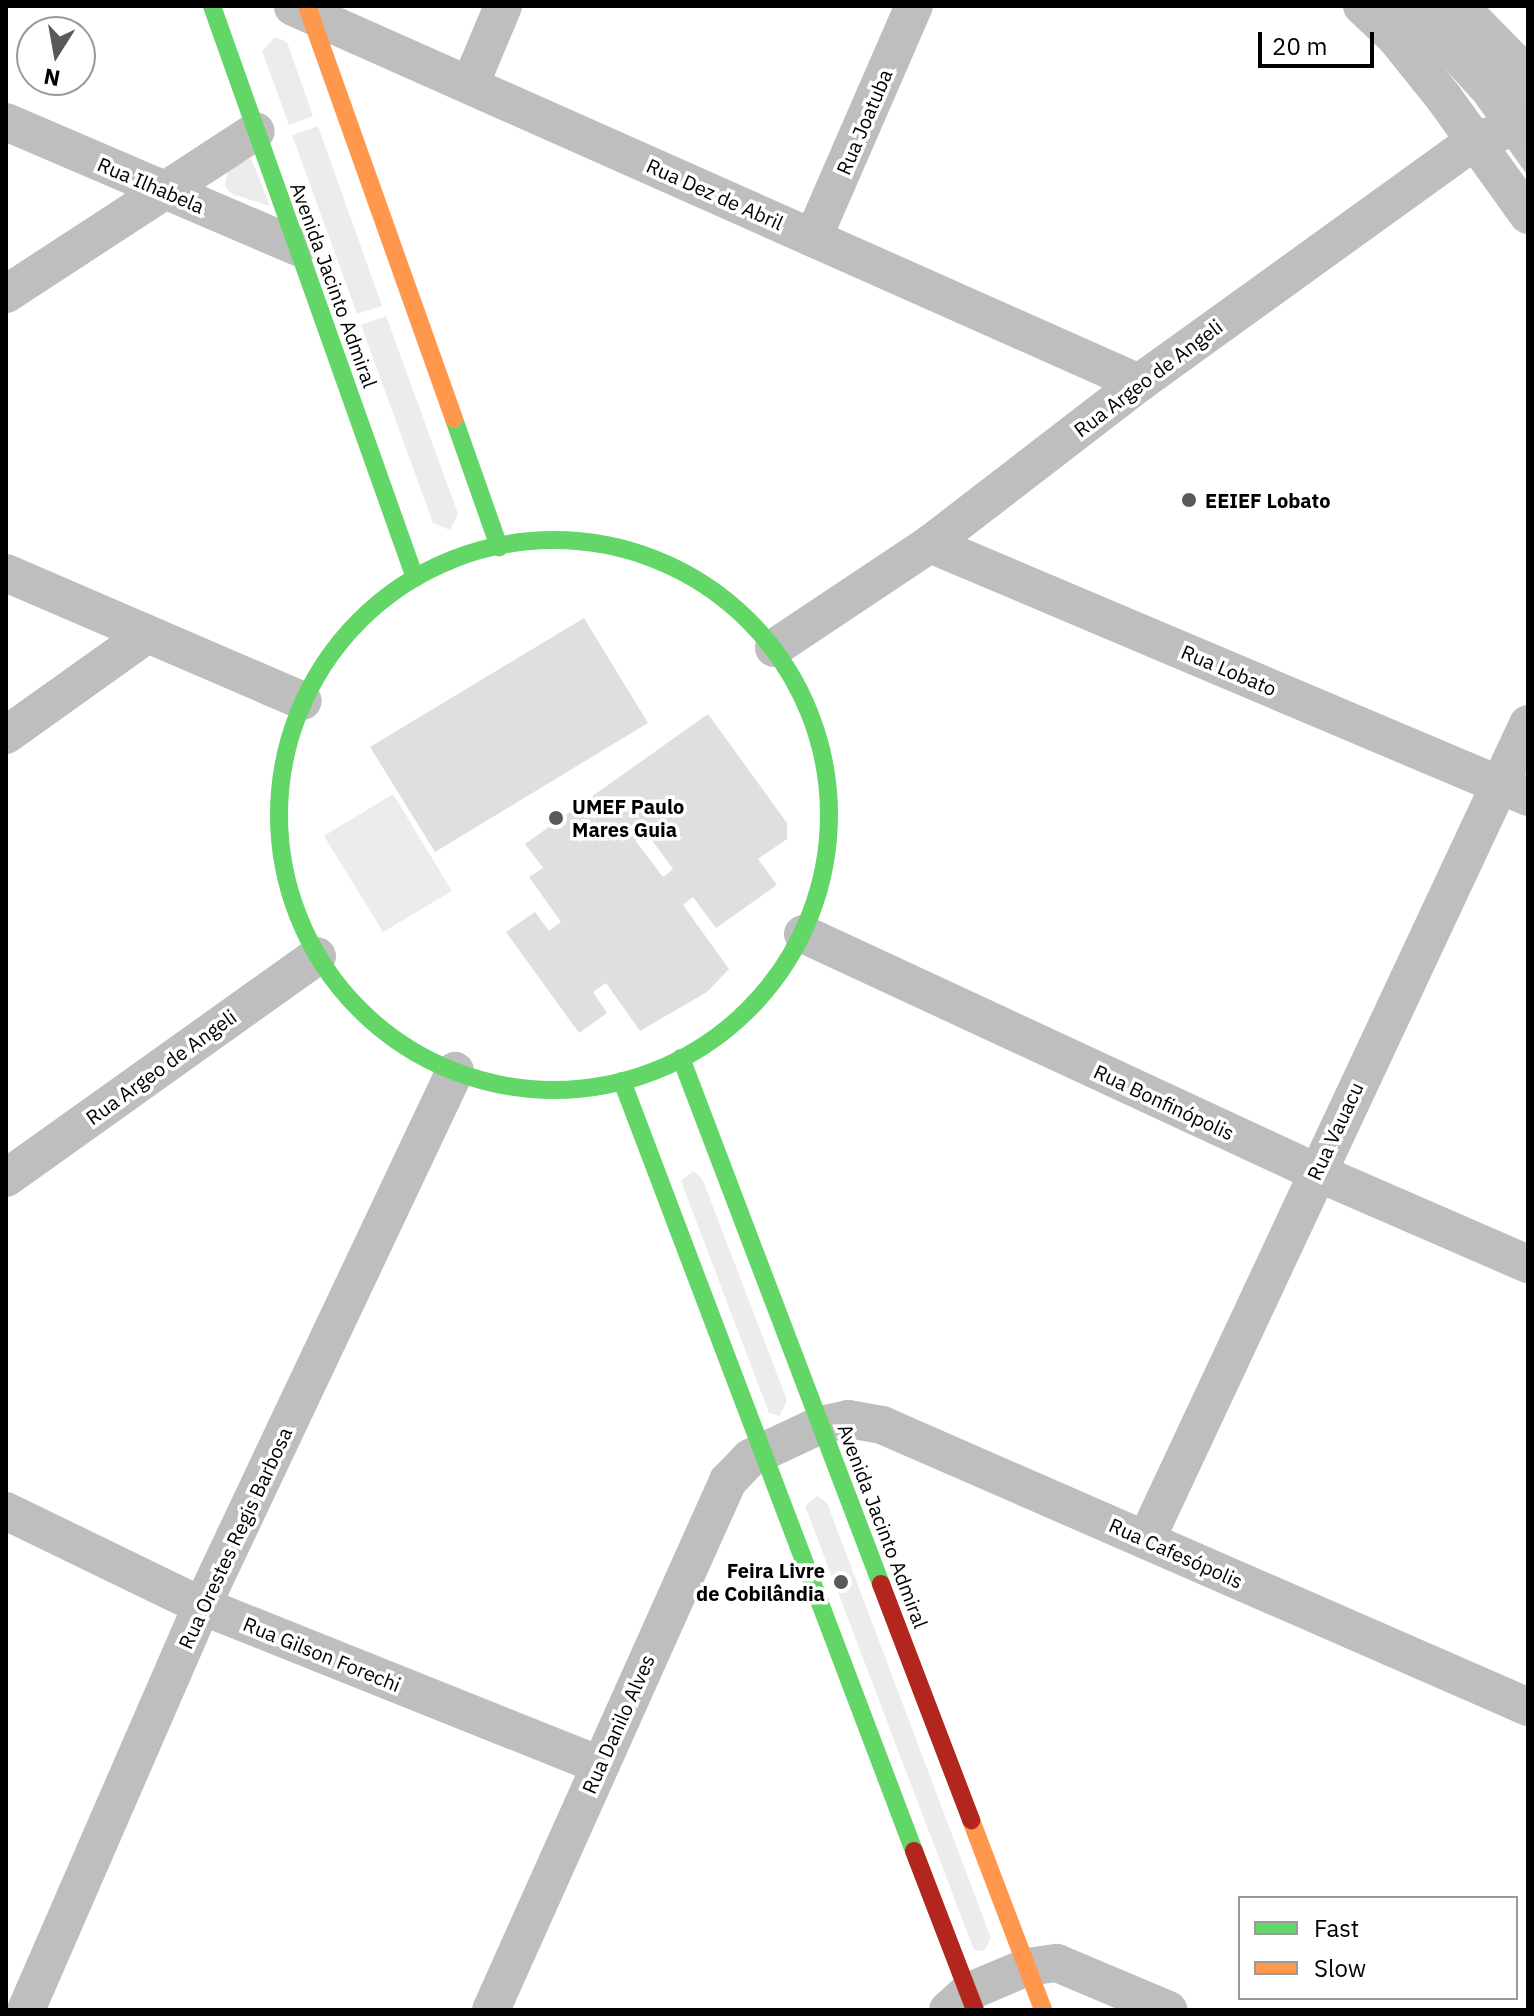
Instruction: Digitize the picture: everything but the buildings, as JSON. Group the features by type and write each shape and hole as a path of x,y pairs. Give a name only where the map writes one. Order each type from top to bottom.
{"street":[{"name":"Avenida Jacinto Admiral","path":"212,6 415,578"},
{"path":"470,85 503,6"},
{"name":"Rua Joatuba","path":"813,238 914,6"},
{"path":"1362,6 1498,132 1528,215"},
{"path":"302,9 499,547"},
{"name":"Rua Dez de Abril","path":"302,9 1139,383"},
{"name":"Rua Ilhabela","path":"6,122 297,247"},
{"path":"6,294 161,189 256,131"},
{"name":"Rua Argeo de Angeli","path":"774,648 930,544 1139,383 1498,132"},
{"path":"546,540 632,551 711,588 745,615 774,648 801,691 819,737 829,787 827,850 803,934 752,1006 681,1058 622,1081 538,1089 455,1071 376,1025 343,993 317,956 288,886 278,811 282,773 303,701 352,629 415,578 499,547 546,540"},
{"name":"Rua Lobato","path":"930,544 1514,791"},
{"path":"6,573 303,701"},
{"path":"6,735 146,635"},
{"name":"Rua Vauacu","path":"1146,1540 1316,1172 1514,791 1528,724"},
{"name":"Rua Bonfinópolis","path":"803,934 1316,1172 1528,1264"},
{"name":"Rua Argeo de Angeli","path":"6,1178 317,956"},
{"name":"Avenida Jacinto Admiral","path":"681,1058 1043,2010"},
{"name":"Rua Orestes Regis Barbosa","path":"26,2010 202,1606 455,1071"},
{"path":"622,1081 762,1451 964,2004 1027,1967 1067,1966 1168,2010"},
{"name":"Rua Cafesópolis","path":"762,1451 820,1425 848,1419 882,1425 1528,1707"},
{"name":"Rua Danilo Alves","path":"491,2010 728,1481 762,1451"},
{"name":"Rua Gilson Forechi","path":"6,1511 202,1606 599,1765"}],"shaded area":[{"path":"1388,6 1486,6 1528,49 1528,176 1475,102"},
{"path":"275,37 287,42 313,116 289,125 262,51"},
{"path":"318,126 382,306 357,314 292,135"},
{"path":"251,158 270,206 232,194 225,186 228,171"},
{"path":"386,316 458,514 450,530 433,523 361,325"},
{"path":"393,794 452,891 383,932 324,836"},
{"path":"693,1171 702,1178 787,1400 780,1416 769,1413 681,1181"},
{"path":"817,1496 827,1503 991,1938 984,1951 974,1950 805,1506"}],"traffic: fast":[{"path":"212,6 415,578"},
{"path":"454,419 499,547"},
{"path":"554,540 608,546 659,561 707,587 748,621 782,662 808,710 823,761 829,815 823,869 808,920 782,968 748,1009 707,1043 659,1069 608,1084 554,1090 500,1084 449,1069 401,1043 360,1009 326,968 300,920 285,869 279,815 285,761 300,710 326,662 360,621 401,587 449,561 500,546 554,540"},
{"path":"681,1058 881,1584"},
{"path":"622,1081 914,1851"}],"traffic: slow":[{"path":"307,6 454,419"},
{"path":"971,1820 1043,2010"}],"traffic: jam":[{"path":"881,1584 971,1820"},
{"path":"914,1851 975,2010"}],"place":[{"name":"EEIEF Lobato","path":"1189,500"},
{"name":"UMEF Paulo Mares Guia","path":"556,818"},
{"name":"Feira Livre de Cobilândia","path":"841,1582"}]}
